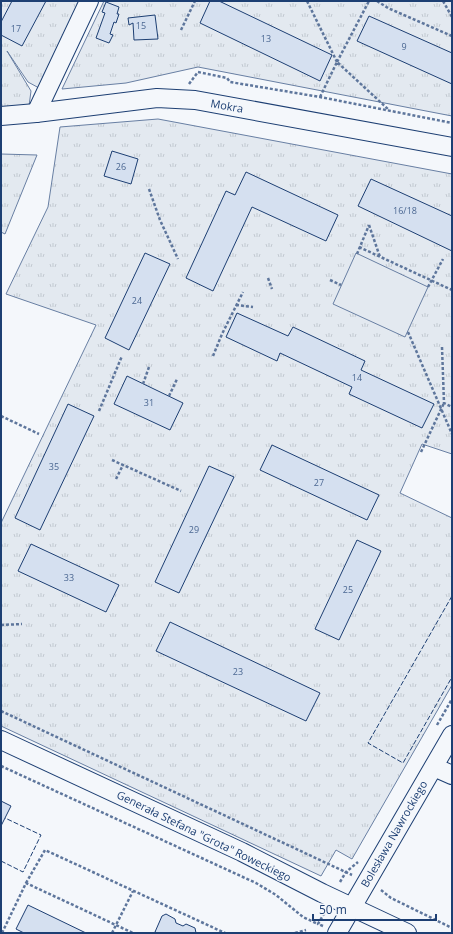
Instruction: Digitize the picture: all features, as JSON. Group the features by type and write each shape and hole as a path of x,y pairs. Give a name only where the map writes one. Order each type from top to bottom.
{"street":[{"path":"36,113 88,1"},
{"name":"Mokra","path":"1,116 157,98 195,100 452,147"},
{"name":"Bolesława Nawrockiego","path":"337,933 452,735"},
{"name":"Generała Stefana \"Grota\" Roweckiego","path":"1,740 242,852 294,880 408,933"},
{"path":"434,767 452,775"}],"path":[{"path":"181,30 195,1"},
{"path":"307,1 337,62 389,110"},
{"path":"320,97 369,1"},
{"path":"377,1 388,8 452,36"},
{"path":"443,1 452,17"},
{"path":"185,88 198,72 227,78 230,82 320,97 452,123"},
{"path":"149,189 160,220 178,259"},
{"path":"356,254 369,225 380,257"},
{"path":"360,247 452,290"},
{"path":"428,287 443,259"},
{"path":"268,278 272,289"},
{"path":"330,280 341,285"},
{"path":"213,356 243,292"},
{"path":"236,305 253,307"},
{"path":"408,332 452,434"},
{"path":"421,452 444,403 442,347"},
{"path":"99,411 122,356"},
{"path":"142,384 149,368"},
{"path":"169,396 177,379"},
{"path":"444,403 452,407"},
{"path":"1,416 39,434"},
{"path":"112,460 180,491"},
{"path":"116,479 123,464"},
{"path":"1,625 22,624"},
{"path":"1,711 366,882 391,898 452,928"},
{"path":"1,766 256,883 286,902 303,917 318,924"},
{"path":"2,933 26,883 45,850 225,933"},
{"path":"26,883 133,933"},
{"path":"112,933 134,890"},
{"path":"1,926 5,928"},
{"path":"295,933 306,930"}],"green space":[{"path":"1,1 80,1 39,88 28,82 7,51 31,91 29,106 1,108"},
{"path":"104,1 452,1 452,116 198,67 126,83 62,89"},
{"path":"158,119 452,174 452,454 422,444 400,493 452,518 452,685 352,859 336,850 321,876 1,726 1,523 96,325 6,294 48,207 60,127"},
{"path":"1,154 37,155 5,234 1,232"},
{"path":"356,253 428,287 405,337 333,304"}],"building":[{"path":"12,1 46,1 22,46 1,35 1,22"},
{"path":"210,1 219,1 332,55 320,81 200,23"},
{"path":"106,2 119,7 117,14 119,14 116,23 114,22 110,34 113,35 109,43 96,38 105,13 102,12"},
{"path":"155,15 158,39 134,40 133,23 129,25 128,18"},
{"path":"369,16 452,53 452,84 357,41"},
{"path":"112,151 138,159 131,184 104,176"},
{"path":"246,172 338,215 326,241 252,207 213,291 186,278 226,191 235,195"},
{"path":"371,179 452,216 452,251 358,206"},
{"path":"145,253 170,264 129,350 105,338"},
{"path":"237,313 288,336 293,327 365,361 361,370 434,404 422,428 349,394 352,387 280,353 277,361 226,337"},
{"path":"127,376 183,403 170,430 114,404"},
{"path":"68,404 94,416 40,530 15,518"},
{"path":"272,445 379,495 367,520 260,470"},
{"path":"209,466 234,477 179,593 155,582"},
{"path":"357,540 381,551 339,640 315,629"},
{"path":"31,544 119,585 106,612 18,571"},
{"path":"170,622 320,693 306,721 156,651"},
{"path":"1,801 11,806 1,826"},
{"path":"28,905 86,933 24,933 16,929"},
{"path":"166,914 175,919 176,923 183,926 186,924 195,928 196,933 155,932 162,916"}],"fence":[{"path":"452,596 368,743 403,763 452,677"},
{"path":"1,861 23,872 41,835 5,818"}]}
